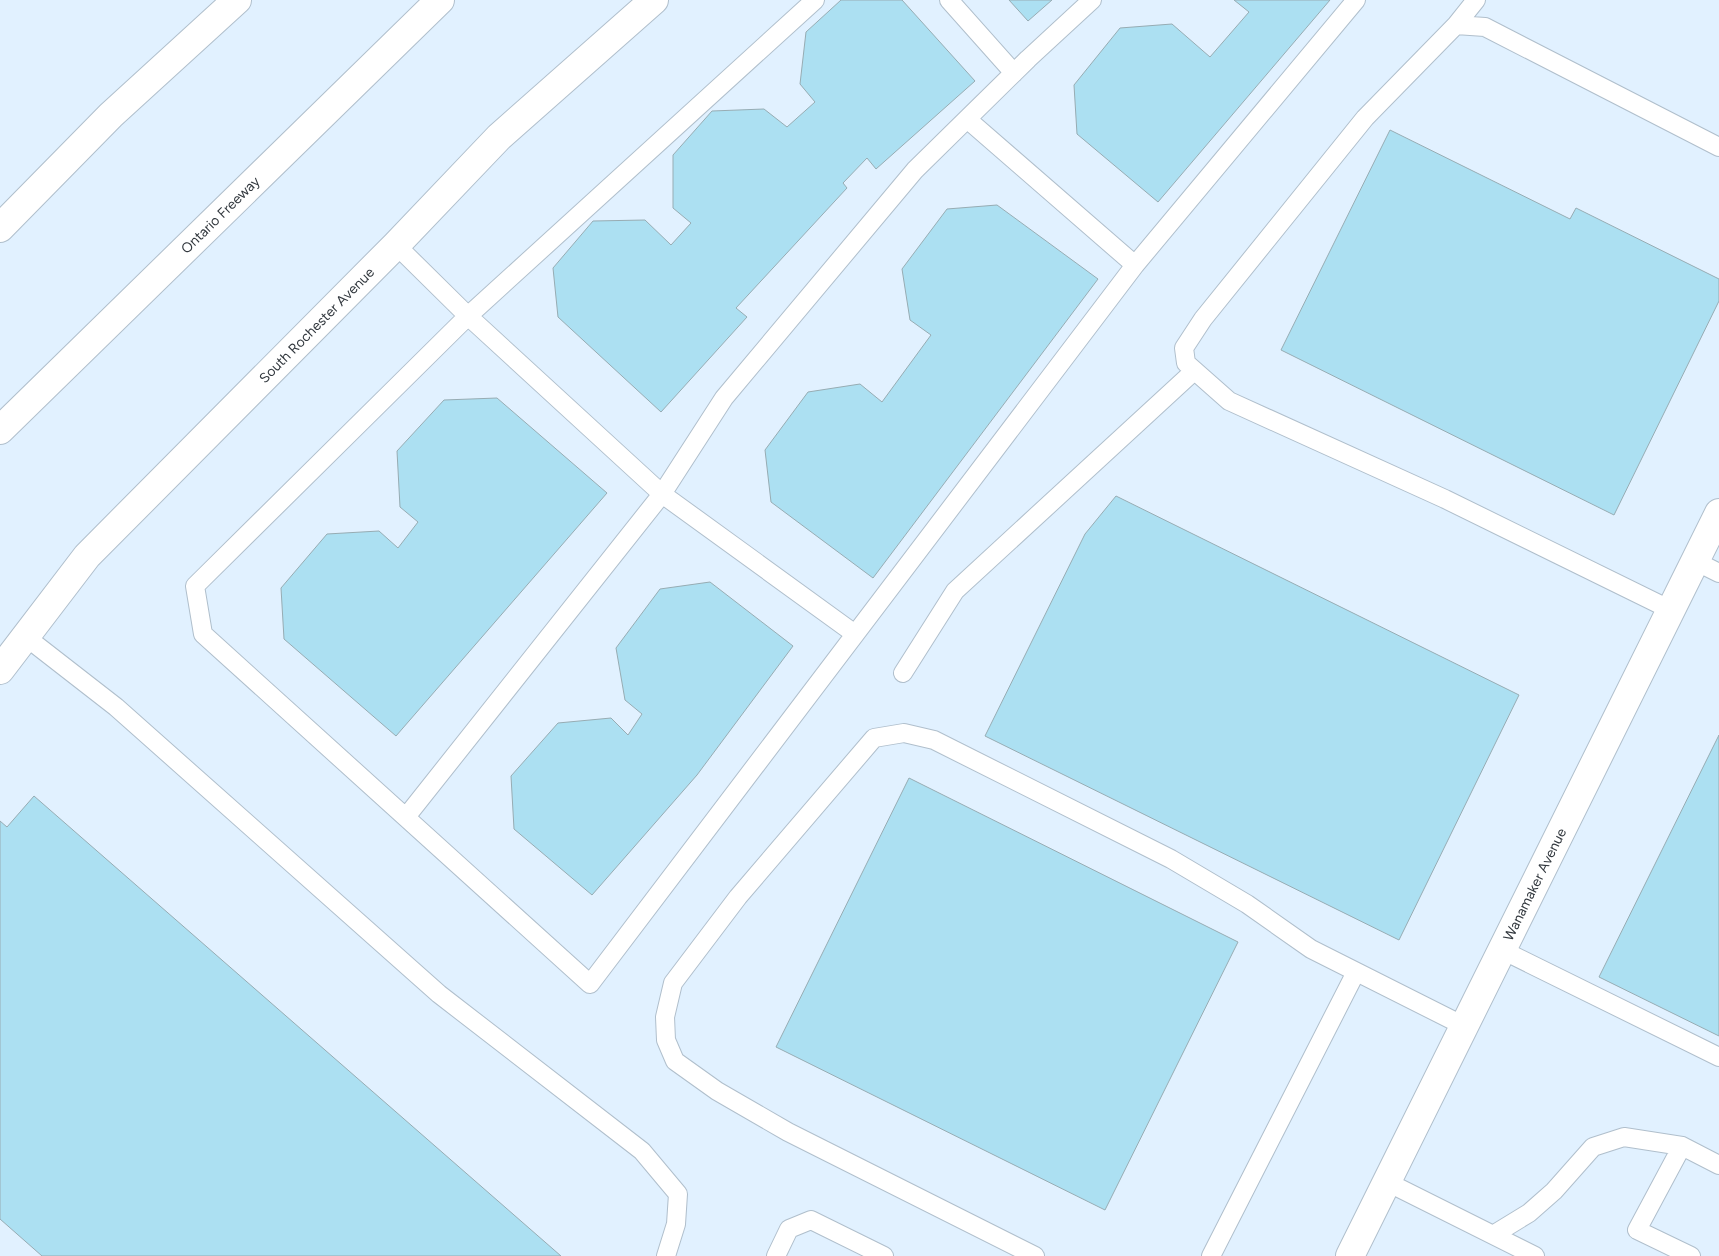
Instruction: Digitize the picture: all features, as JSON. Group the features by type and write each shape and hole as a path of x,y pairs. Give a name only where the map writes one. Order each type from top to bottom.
{"main road":[{"path":"0,228 111,115 237,0"},
{"name":"Ontario Freeway","path":"0,430 440,0"},
{"name":"South Rochester Avenue","path":"0,670 87,556 396,245 499,137 654,0"},
{"name":"Wanamaker Avenue","path":"1350,1256 1719,513"}],"lane":[{"path":"815,0 468,316 195,586 203,634 590,984 1135,265 1356,0"},
{"path":"949,0 1014,73"},
{"path":"406,817 662,494 724,398 915,170 1092,0"},
{"path":"1476,0 1456,25 1365,118 1203,319 1184,348 1186,363 1193,372 1229,401 1445,499 1671,610"},
{"path":"1456,25 1485,26 1719,147"},
{"path":"966,119 1135,265"},
{"path":"396,245 468,316 662,494 855,634"},
{"path":"903,673 955,591 1193,372"},
{"path":"1695,561 1719,573"},
{"path":"26,637 116,707 439,994 642,1151 678,1194 676,1224 666,1256"},
{"path":"1035,1256 788,1132 718,1091 676,1061 666,1040 666,1017 673,984 738,897 874,738 904,733 934,740 1171,859 1247,904 1311,949 1464,1026"},
{"path":"1502,950 1719,1057"},
{"path":"1211,1256 1356,972"},
{"path":"1493,1235 1536,1207 1554,1191 1593,1147 1624,1137 1682,1146 1719,1165"},
{"path":"1682,1146 1637,1230 1691,1256"},
{"path":"1387,1182 1536,1256"},
{"path":"776,1256 789,1229 811,1220 884,1256"}],"building":[{"path":"841,0 902,0 975,81 876,169 867,158 843,183 847,188 736,308 747,317 661,412 558,317 553,268 593,221 645,220 671,245 691,223 673,208 673,155 712,111 764,109 787,127 815,102 800,84 806,32"},
{"path":"1009,0 1052,0 1028,21"},
{"path":"1234,0 1330,0 1158,202 1077,134 1074,85 1120,28 1172,24 1210,57 1249,12"},
{"path":"1390,130 1570,219 1576,208 1719,279 1719,301 1614,515 1281,350"},
{"path":"997,205 1098,279 873,578 771,502 765,450 808,392 860,384 882,402 931,335 910,320 902,269 947,209"},
{"path":"497,398 607,493 396,736 284,639 281,588 327,534 379,531 398,548 418,522 400,507 397,451 444,400"},
{"path":"1116,496 1519,695 1399,940 985,736 1085,534"},
{"path":"710,582 793,646 697,775 592,895 514,829 511,776 558,723 611,718 628,735 642,714 625,700 616,648 660,589"},
{"path":"1719,735 1719,1036 1599,977"},
{"path":"909,778 1238,942 1105,1210 776,1047"},
{"path":"34,796 561,1256 42,1256 0,1219 0,821 7,827"}]}
